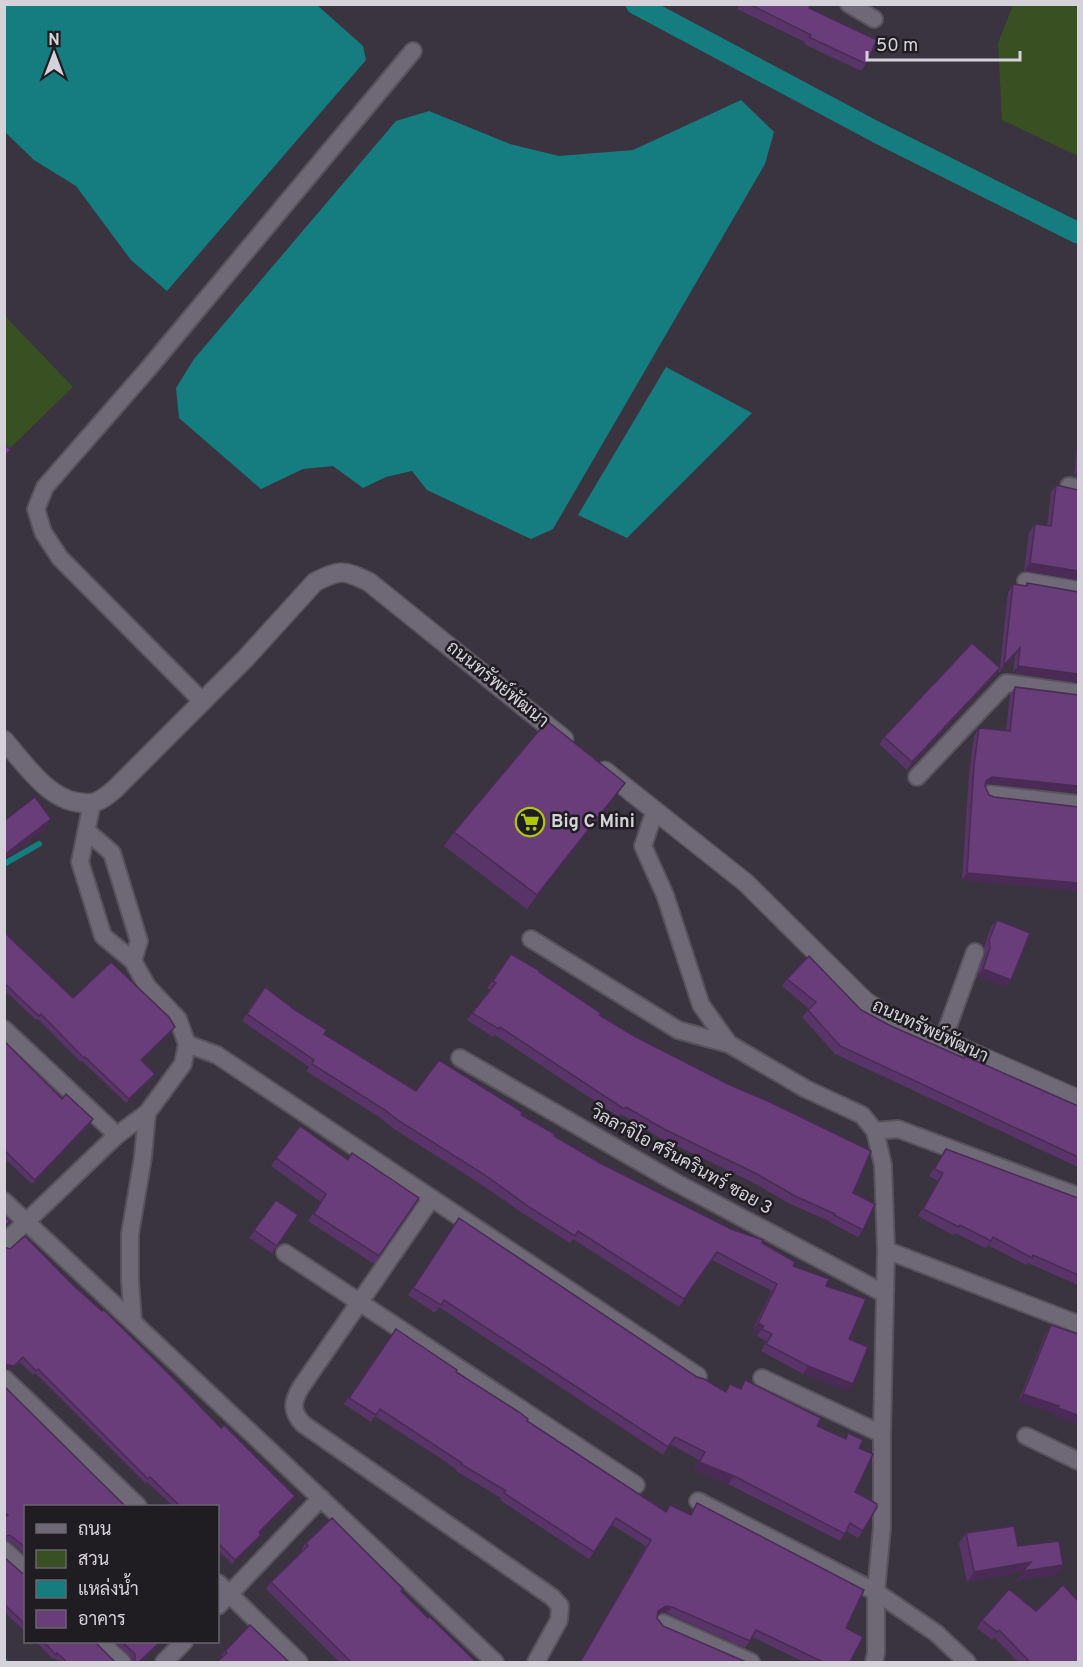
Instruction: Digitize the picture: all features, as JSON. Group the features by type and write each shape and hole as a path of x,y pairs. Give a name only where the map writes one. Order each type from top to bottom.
{"street":[{"path":"849,4 874,19"},
{"path":"203,702 60,558 43,532 36,509 45,487 148,369 413,51"},
{"name":"ถนนทรัพย์พัฒนา","path":"92,803 116,789 246,658 315,582 330,575 346,572 369,582 746,883 865,1001 883,1013 1078,1099"},
{"path":"1026,581 1078,591"},
{"path":"917,777 1006,683 1078,693"},
{"path":"4,740 45,786 64,799 92,803 80,862 103,936 133,961 147,986 178,1019 187,1044 183,1064 147,1113 117,1135 4,1242"},
{"path":"990,794 1078,804"},
{"path":"655,810 643,846 665,895 701,1005 729,1044"},
{"path":"87,831 112,853 139,941 133,961"},
{"path":"531,939 678,1030 729,1044 806,1089 861,1115 875,1131 883,1166 886,1250 882,1527 876,1592 874,1662"},
{"path":"943,1040 975,952"},
{"path":"4,1029 117,1135"},
{"path":"187,1044 217,1055 698,1376"},
{"name":"วิลลาจิโอ ศรีนครินทร์ ซอย 3","path":"460,1058 675,1182 885,1294"},
{"path":"133,1322 130,1234 143,1157 147,1113"},
{"path":"875,1131 898,1129 1078,1196"},
{"path":"431,1199 295,1397 293,1407 296,1416 303,1424 552,1597 560,1606 559,1620 536,1662"},
{"path":"4,1201 495,1662"},
{"path":"886,1250 1078,1324"},
{"path":"285,1253 636,1485"},
{"path":"4,1378 137,1505"},
{"path":"762,1378 882,1434"},
{"path":"1026,1436 1078,1461"},
{"path":"299,1662 221,1595 321,1498"},
{"path":"698,1501 876,1592 936,1633 967,1662"},
{"path":"4,1550 24,1568"},
{"path":"663,1623 751,1662"},
{"path":"102,1643 122,1662"},
{"path":"164,1662 182,1643"}],"green space":[{"path":"1013,5 1078,5 1078,156 1002,120 998,43"},
{"path":"4,315 73,387 8,450 4,446"}],"water":[{"path":"4,5 317,5 363,46 366,60 167,291 131,260 76,186 34,160 5,132"},
{"path":"741,100 774,132 765,164 553,529 531,539 427,490 412,471 386,477 363,488 333,466 303,469 261,489 179,418 176,388 194,359 396,121 429,111 510,144 559,156 633,150"},
{"path":"666,367 752,413 627,538 578,515"}],"building":[{"path":"749,4 809,4 809,8 877,40 866,64 809,37 811,35"},
{"path":"4,444 11,450 4,456"},
{"path":"1056,485 1078,490 1078,571 1030,563 1035,524 1051,526"},
{"path":"1027,583 1078,592 1078,674 1018,666 1020,648 1004,665 1013,584 1027,586"},
{"path":"972,643 1000,668 912,762 884,737"},
{"path":"1015,687 1078,695 1078,786 992,777 986,781 985,786 989,795 994,797 1078,807 1078,883 967,873 974,765 979,728 1010,731"},
{"name":"Big C Mini","path":"547,721 625,783 537,895 454,832"},
{"path":"35,797 51,819 4,855 4,821"},
{"path":"997,920 1030,933 1011,980 983,969 990,948 989,940"},
{"path":"4,932 73,998 111,962 169,1017 175,1027 141,1060 155,1074 129,1099 41,1014 39,1016 4,983"},
{"path":"511,954 601,1013 599,1015 636,1037 730,1085 871,1151 853,1193 875,1204 863,1230 757,1174 664,1129 626,1107 624,1109 500,1027 499,1029 472,1013 496,983 493,981"},
{"path":"809,956 861,1010 891,1026 1078,1106 1078,1157 840,1046 808,1010 816,1002 787,979"},
{"path":"265,987 295,1010 327,1030 324,1034 416,1091 439,1060 522,1112 521,1115 600,1163 731,1229 763,1240 762,1243 795,1262 793,1266 829,1279 826,1286 866,1299 849,1339 868,1347 853,1384 808,1366 766,1344 772,1334 762,1329 764,1326 758,1323 777,1284 717,1252 684,1299 578,1231 575,1236 312,1064 314,1060 247,1014"},
{"path":"4,1041 62,1099 66,1094 93,1119 35,1180 4,1150"},
{"path":"300,1126 348,1160 352,1153 419,1198 379,1256 314,1214 326,1194 276,1158"},
{"path":"946,1149 1078,1198 1078,1275 1033,1255 1032,1258 993,1237 991,1241 923,1209 943,1173 934,1169"},
{"path":"276,1200 298,1215 277,1246 254,1230"},
{"path":"4,1216 10,1221 4,1227"},
{"path":"459,1218 697,1377 726,1392 730,1384 741,1389 745,1380 821,1418 817,1426 846,1439 848,1433 863,1440 859,1448 873,1454 855,1492 877,1504 877,1507 863,1531 850,1523 845,1534 734,1476 699,1462 705,1452 675,1437 668,1447 444,1300 441,1305 413,1288"},
{"path":"25,1236 73,1285 102,1311 104,1310 221,1428 224,1425 295,1496 259,1532 261,1535 235,1560 219,1544 219,1505 179,1505 150,1477 148,1479 38,1369 36,1371 23,1357 14,1366 4,1364 4,1247 10,1249"},
{"path":"1051,1325 1078,1334 1078,1415 1023,1394"},
{"path":"396,1329 457,1370 456,1372 519,1412 528,1419 527,1421 666,1512 670,1505 691,1515 697,1503 864,1590 846,1628 863,1637 850,1662 823,1662 756,1630 750,1641 666,1606 658,1611 657,1618 663,1626 746,1662 580,1662 651,1540 616,1518 594,1552 504,1493 506,1491 461,1464 380,1409 376,1415 349,1398"},
{"path":"4,1386 124,1505 24,1505 24,1546 9,1535 4,1537 4,1518 8,1515 4,1512"},
{"path":"332,1518 403,1589 401,1591 428,1618 429,1616 476,1662 351,1662 271,1582 308,1546 306,1543"},
{"path":"1014,1526 1018,1546 1059,1541 1063,1565 1023,1571 1031,1562 974,1572 966,1533"},
{"path":"4,1557 24,1574 24,1623 4,1604"},
{"path":"1063,1585 1078,1601 1078,1662 1030,1662 999,1630 997,1632 982,1620 1009,1589 1036,1611"},
{"path":"250,1625 289,1662 217,1662"},
{"path":"45,1643 96,1643 115,1662 67,1662 57,1653 56,1655"},
{"path":"123,1643 159,1643 139,1662 133,1662 135,1654"}],"waterway":[{"path":"636,4 878,133 1078,233"},
{"path":"4,864 39,844"}],"place":[{"name":"Big C Mini","path":"530,822"}]}
